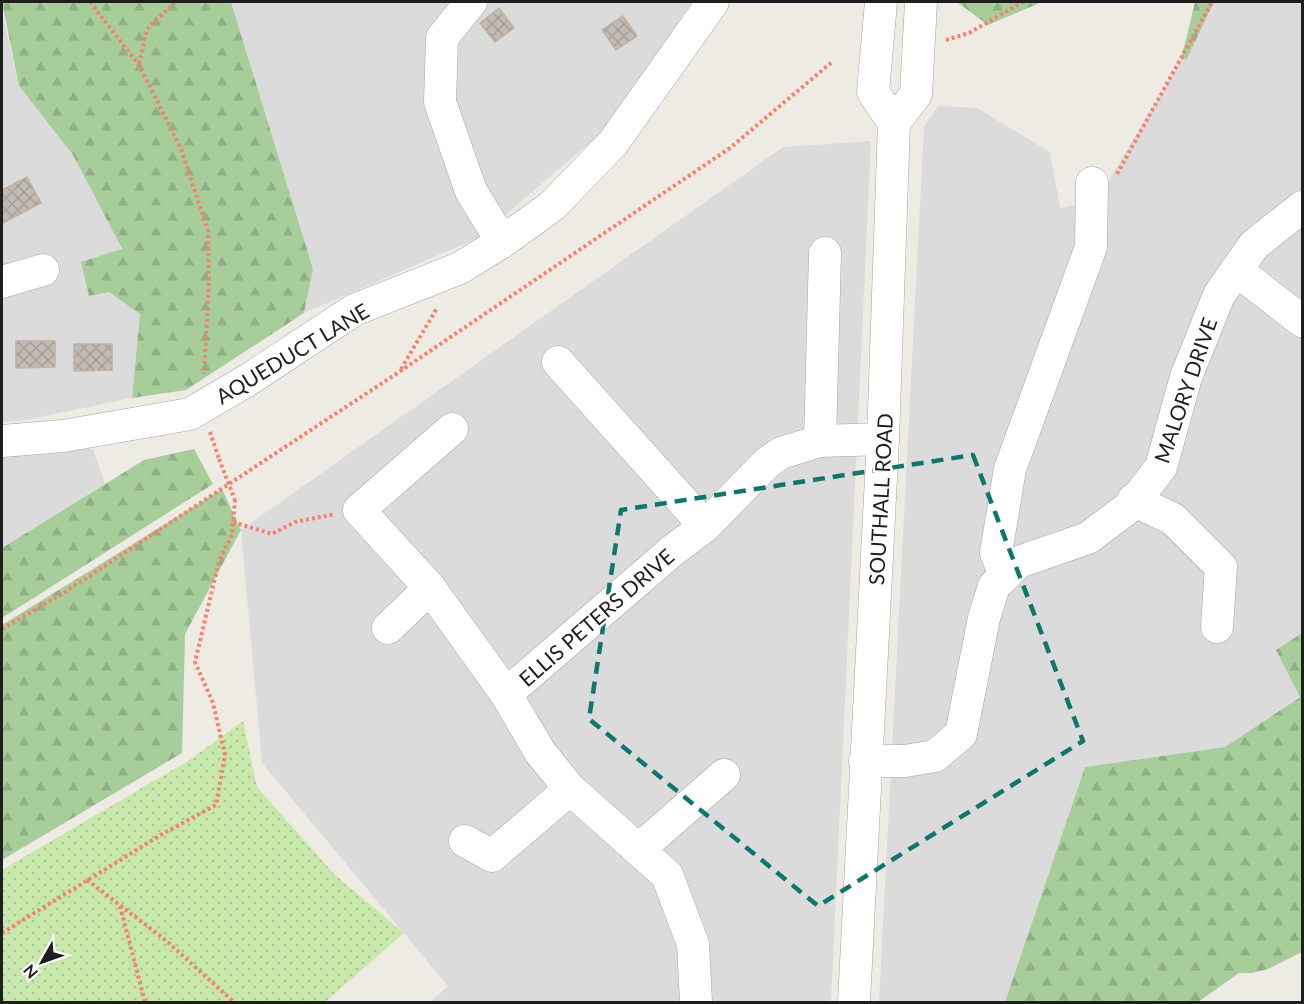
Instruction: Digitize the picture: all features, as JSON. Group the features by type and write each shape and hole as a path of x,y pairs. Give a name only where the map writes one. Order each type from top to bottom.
{"street":[{"path":"471,2 442,38 440,102 471,191 502,242"},
{"name":"AQUEDUCT LANE","path":"2,441 75,434 190,414 251,378 354,310 460,268 502,242 552,206 614,143 713,2"},
{"path":"881,2 873,92 894,123 916,94 921,2"},
{"name":"SOUTHALL ROAD","path":"854,1002 883,439 894,123"},
{"path":"1005,575 996,553 1010,470 1091,247 1103,182"},
{"name":"MALORY DRIVE","path":"865,761 905,761 935,756 961,734 984,618 994,586 1019,561 1088,538 1132,505 1133,500 1161,467 1186,377 1219,295 1254,245 1302,207"},
{"path":"820,441 825,253"},
{"path":"2,282 43,270"},
{"path":"1236,270 1302,321"},
{"path":"558,362 705,526"},
{"path":"452,429 359,510 430,588 506,694"},
{"name":"ELLIS PETERS DRIVE","path":"696,1002 693,944 667,875 570,789 540,752 506,694 672,551 705,526 768,462 781,453 820,441 883,439"},
{"path":"1133,500 1173,519 1221,567 1217,627"},
{"path":"388,628 430,588"},
{"path":"638,850 724,775"},
{"path":"465,841 492,856 570,789"}],"path":[{"path":"90,2 139,65 181,149 208,231 209,279 202,407"},
{"path":"139,65 147,29 175,2"},
{"path":"938,43 969,33 1023,2"},
{"path":"1103,182 1212,2"},
{"path":"2,630 65,592 399,372 730,148 832,62"},
{"path":"399,372 460,268"},
{"path":"2,933 87,880 216,806 225,755 213,703 195,662 219,561 232,535 235,500 219,459"},
{"path":"233,522 272,534 295,522 359,510"},
{"path":"87,880 163,938 234,1002"},
{"path":"120,906 144,1002"}],"highlighted area":[{"path":"973,455 1083,741 818,906 589,719 621,510"}],"shaded area":[{"path":"231,2 692,2 606,129 478,238 304,313 313,269"},
{"path":"1214,2 1302,2 1302,633 1276,650 1300,696 1225,747 1085,767 1005,1002 879,1002 924,127 938,106 977,108 1050,152 1060,208 1097,200 1181,60 1187,59"},
{"path":"2,11 19,86 73,155 122,249 89,296 109,292 140,314 132,398 20,421 2,422"},
{"path":"871,141 831,1002 430,1002 448,986 262,763 241,530 783,147"},
{"path":"2,449 93,449 105,484 2,548"}],"green space":[{"path":"2,2 231,2 313,269 304,313 186,390 132,398 140,314 109,292 89,296 81,262 122,249 73,155 19,86"},
{"path":"957,2 1042,2 988,25"},
{"path":"1195,2 1214,2 1187,59 1181,60"},
{"path":"194,449 213,484 2,618 2,548 144,460"},
{"path":"222,489 241,530 185,634 182,753 2,860 2,625"},
{"path":"1302,633 1302,952 1268,969 1239,973 1198,1002 1005,1002 1085,767 1225,747 1300,697 1276,650"},
{"path":"243,721 257,787 335,875 404,933 325,1002 2,1002 2,870 188,761"}],"building":[{"path":"499,8 514,28 495,42 480,23"},
{"path":"623,16 637,36 616,50 602,30"},
{"path":"27,177 41,203 3,223 2,190"},
{"path":"16,341 55,341 55,367 16,368"},
{"path":"74,344 112,344 112,370 74,371"}]}
